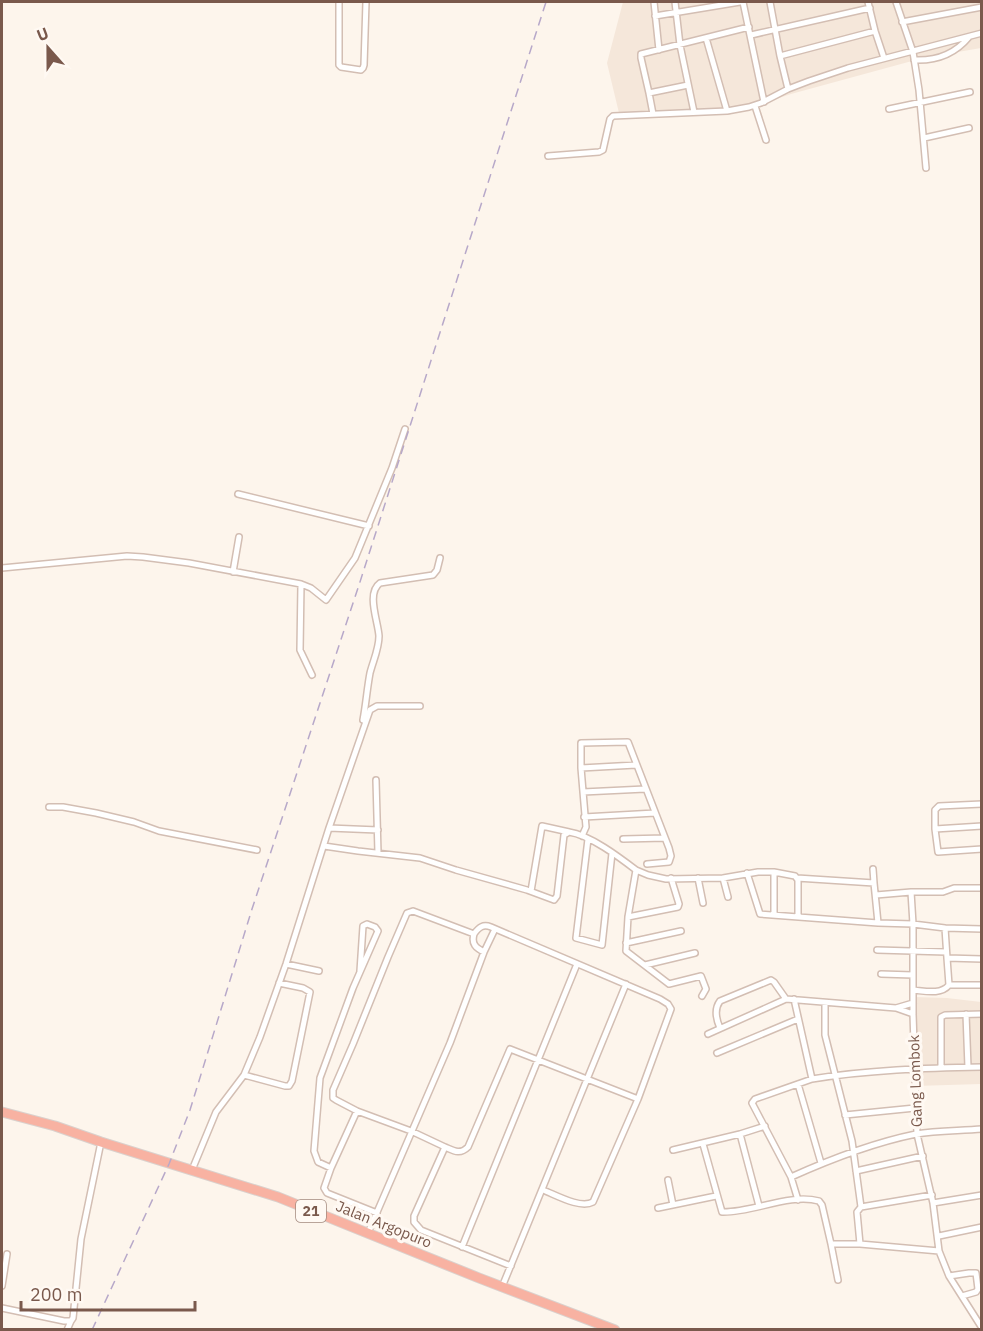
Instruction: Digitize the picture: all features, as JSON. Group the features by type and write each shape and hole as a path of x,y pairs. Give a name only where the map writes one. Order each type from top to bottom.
{"highway":[{"name":"Jalan Argopuro","path":"2,1112 55,1126 278,1197 502,1287 615,1329"}],"street":[{"path":"339,2 339,65 361,70 364,65 366,2"},
{"path":"654,2 659,50"},
{"path":"675,2 680,45 694,112"},
{"path":"655,16 742,2 764,102"},
{"path":"770,2 788,89"},
{"path":"896,2 913,51 926,168"},
{"path":"751,35 869,5 884,58"},
{"path":"902,22 981,7"},
{"path":"653,114 640,56 645,52 749,27"},
{"path":"780,56 875,31"},
{"path":"548,156 599,153 603,150 611,117 727,111 756,106 788,89 822,76 981,33"},
{"path":"914,60 931,60 946,55 970,36"},
{"path":"706,38 727,111"},
{"path":"649,93 688,85"},
{"path":"889,109 970,92"},
{"path":"756,106 766,140"},
{"path":"924,138 969,128"},
{"path":"2,568 127,556 142,557 189,563 301,584 311,588 326,600 354,558 369,526 405,429"},
{"path":"238,494 369,526"},
{"path":"234,572 239,537"},
{"path":"362,733 369,679 379,636 373,599 375,587 380,582 433,575 440,558"},
{"path":"301,584 300,650 312,675"},
{"path":"192,1170 219,1107 244,1075 260,1037 370,710 380,706 420,706"},
{"path":"582,836 586,827 580,745 583,742 627,742 671,856 669,862 647,864"},
{"path":"581,768 636,765"},
{"path":"376,780 378,853"},
{"path":"583,792 645,789"},
{"path":"981,804 937,807 935,810 938,852 981,849"},
{"path":"49,807 96,813 159,831 256,850"},
{"path":"584,817 655,813"},
{"path":"531,891 542,826 582,836 636,870 656,877 723,878 747,873 774,872 797,878 874,884"},
{"path":"935,829 981,826"},
{"path":"330,828 378,830"},
{"path":"324,846 420,858 554,900 556,899 564,835 569,832"},
{"path":"623,839 665,837"},
{"path":"588,839 576,938 602,945 612,853"},
{"path":"873,869 879,924"},
{"path":"636,870 628,917 626,951 669,984 701,976 706,989 702,996"},
{"path":"774,872 774,915"},
{"path":"747,873 760,914 981,930"},
{"path":"628,917 678,907 671,878"},
{"path":"698,878 704,903"},
{"path":"723,878 728,897"},
{"path":"797,878 798,917"},
{"path":"876,895 981,888"},
{"name":"Gang Lombok","path":"911,892 917,1134 932,1195 939,1236 939,1251 949,1276 981,1328"},
{"path":"474,934 413,911 407,913 333,1090 333,1098 357,1111 459,1152 468,1147 510,1049 638,1099"},
{"path":"331,1168 318,1162 314,1151 320,1078 360,971 378,931 377,928 367,924 363,926 360,971"},
{"path":"484,952 474,946 473,941 474,934 482,926 495,929 626,984 660,999 671,1009 638,1099 593,1202 588,1205 579,1204 543,1190"},
{"path":"913,990 940,991 945,990 949,985 945,928"},
{"path":"368,1233 450,1043 495,929"},
{"path":"626,943 681,930"},
{"path":"877,950 913,951 981,959"},
{"path":"645,965 695,953"},
{"path":"286,964 319,971"},
{"path":"462,1247 577,964"},
{"path":"881,975 913,975"},
{"path":"720,1028 716,1016 720,1001 771,980 786,999"},
{"path":"244,1075 285,1086 292,1082 310,992 303,988 279,983"},
{"path":"502,1287 626,984"},
{"path":"949,985 981,986"},
{"path":"708,1034 786,999 896,1008 913,1014"},
{"path":"794,999 812,1079"},
{"path":"825,1003 825,1035 853,1151 861,1207"},
{"path":"896,1008 913,1003"},
{"path":"966,1014 968,1067"},
{"path":"941,1067 941,1017 981,1014"},
{"path":"717,1053 798,1019"},
{"path":"798,1200 791,1177 753,1101 812,1079 914,1068 981,1067"},
{"path":"798,1084 821,1163"},
{"path":"845,1115 915,1108"},
{"path":"357,1111 324,1186 327,1193 377,1213"},
{"path":"673,1150 765,1126"},
{"path":"791,1177 853,1151 917,1134 981,1129"},
{"path":"740,1134 759,1206"},
{"path":"67,1329 73,1318 81,1239 101,1142"},
{"path":"703,1144 722,1212 798,1200 819,1201 822,1205 838,1280"},
{"path":"445,1147 414,1216 414,1222 421,1230 511,1266"},
{"path":"856,1171 923,1156"},
{"path":"668,1180 673,1205"},
{"path":"860,1244 857,1212 861,1207 932,1195"},
{"path":"933,1203 981,1195"},
{"path":"658,1208 716,1196"},
{"path":"939,1236 981,1227"},
{"path":"831,1244 860,1244 939,1251"},
{"path":"2,1286 7,1254"},
{"path":"949,1276 976,1273 978,1289 976,1292 962,1296"},
{"path":"2,1308 71,1321"}],"shaded area":[{"path":"623,2 981,2 981,48 923,58 791,94 728,115 619,113 607,63"},
{"path":"914,997 981,1002 981,1084 915,1086"}],"railway":[{"path":"92,1330 169,1164 190,1110 252,909 359,585 546,2"}]}
